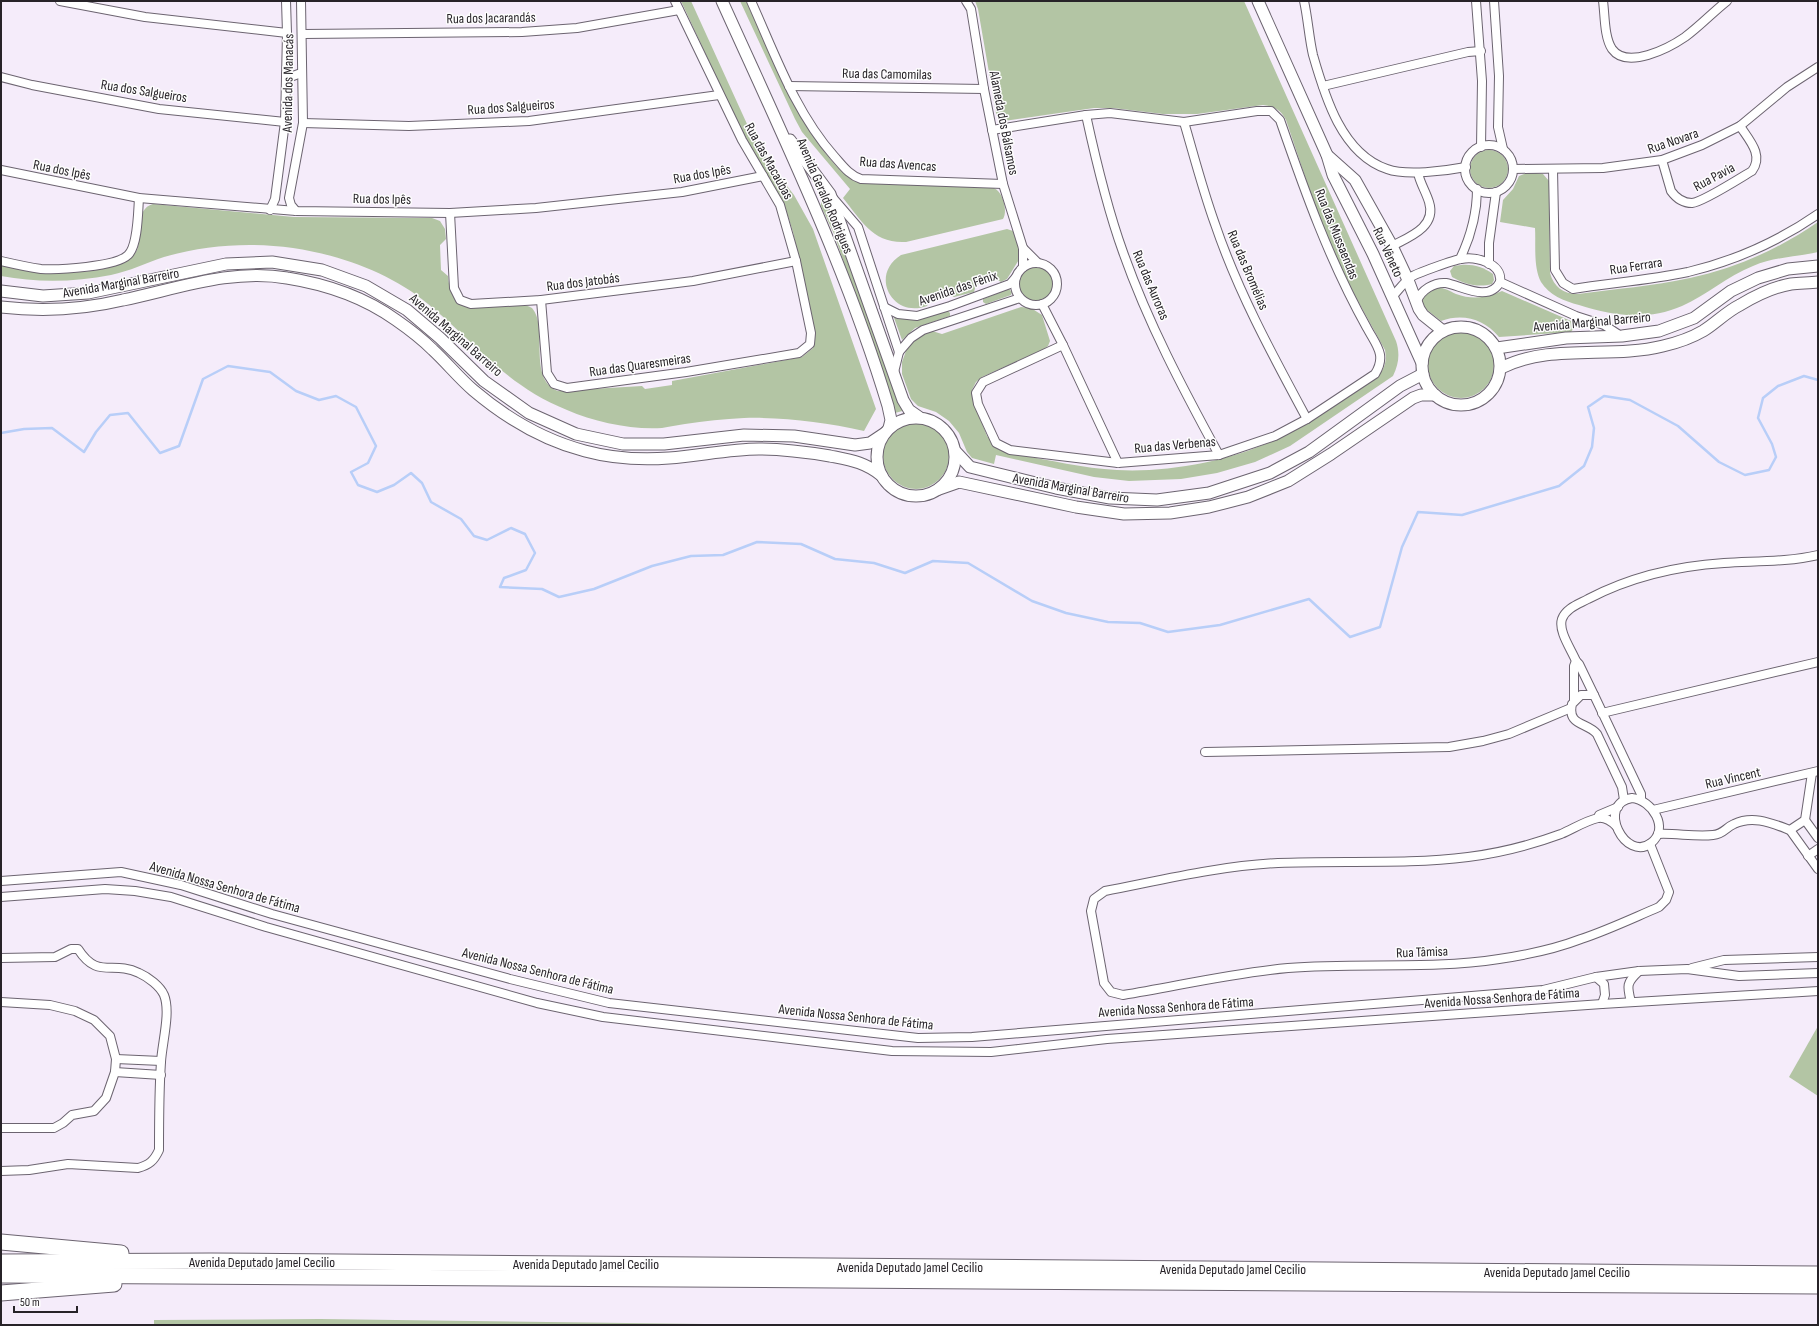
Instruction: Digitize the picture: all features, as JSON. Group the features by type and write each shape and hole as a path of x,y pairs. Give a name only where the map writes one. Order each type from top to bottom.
{"highway":[{"path":"1,1242 211,1268"},
{"name":"Avenida Deputado Jamel Cecilio","path":"1,1262 211,1268 1818,1286"},
{"path":"1,1294 211,1268"},
{"name":"Avenida Deputado Jamel Cecilio","path":"1,1275 211,1268 1818,1274"}],"street":[{"path":"60,1 145,17 287,33"},
{"name":"Avenida dos Manacás","path":"270,210 275,199 285,122 287,33 286,1"},
{"name":"Avenida dos Manacás","path":"296,211 291,205 289,198 302,123 302,1"},
{"name":"Rua das Macaúbas","path":"675,1 719,95 780,205 796,261 811,333 810,344"},
{"path":"722,1 763,92"},
{"name":"Rua das Avencas","path":"751,1 789,86 804,115 817,137 851,176 862,180 1003,184"},
{"name":"Alameda dos Bálsamos","path":"966,1 971,9 984,90 1003,184 1023,248 1023,267"},
{"name":"Rua Vêneto","path":"1258,1 1327,155 1333,175 1373,254 1422,363"},
{"path":"1304,1 1313,54 1337,122 1351,144 1371,161 1388,170 1418,173 1466,167"},
{"path":"1476,1 1480,51 1482,111 1481,147"},
{"path":"1494,1 1499,76 1498,127 1503,149 1512,161 1513,169 1509,183 1496,192 1490,193 1477,189 1468,180 1466,167 1470,155 1481,147 1488,145 1503,149"},
{"path":"1603,1 1609,45 1618,55 1627,58 1650,54 1677,42 1722,3"},
{"name":"Rua dos Jacarandás","path":"303,34 522,32 576,28 679,10"},
{"path":"1324,86 1468,52 1480,51"},
{"name":"Rua Novara","path":"1513,169 1553,170 1620,167 1662,160 1702,145 1740,126 1787,87 1818,67"},
{"path":"286,74 293,76 301,72"},
{"name":"Rua dos Salgueiros","path":"1,77 32,85 159,109 285,122"},
{"name":"Rua das Camomilas","path":"789,86 984,90"},
{"name":"Avenida Geraldo Rodrigues","path":"763,92 791,143 830,194 858,227 899,352"},
{"name":"Avenida Geraldo Rodrigues","path":"763,92 813,205 845,283 883,389 891,420 887,430"},
{"name":"Rua dos Salgueiros","path":"302,123 409,126 529,121 719,95"},
{"name":"Rua das Mussaendas","path":"1184,122 1257,111 1271,111 1280,120 1318,227 1345,289 1380,352 1381,365"},
{"path":"992,130 1086,115 1110,113 1184,122"},
{"name":"Rua das Auroras","path":"1086,115 1101,184 1123,253 1178,379 1219,455"},
{"name":"Rua das Bromélias","path":"1184,122 1215,225 1238,281 1263,337 1308,419"},
{"name":"Rua Pavia","path":"1662,160 1674,195 1682,201 1697,202 1755,168 1757,159 1756,152 1740,126"},
{"name":"Rua Vêneto","path":"1327,155 1348,172 1355,180 1392,246 1408,280 1419,309 1423,315 1443,331"},
{"name":"Rua dos Ipês","path":"1,170 139,198 270,210 450,213 536,208 674,193 763,176"},
{"name":"Rua Ferrara","path":"1553,170 1555,270 1563,283 1573,289 1685,272 1720,263 1772,241 1818,214"},
{"path":"1392,246 1422,229 1430,216 1429,202 1418,173"},
{"path":"1341,190 1355,180"},
{"path":"1460,259 1472,229 1476,209 1477,189"},
{"path":"1489,264 1489,243 1496,192"},
{"path":"813,205 819,194 830,194"},
{"name":"Avenida Geraldo Rodrigues","path":"830,194 904,400 910,410 919,417"},
{"path":"1,261 40,269 71,268 107,264 128,256 134,246 139,198"},
{"name":"Rua dos Jatobás","path":"450,213 454,288 460,300 471,304 541,300 693,281 796,261"},
{"name":"Alameda dos Bálsamos","path":"1023,248 1038,263 1044,264 1053,272 1057,284 1053,296 1042,304"},
{"path":"1392,297 1408,280 1421,273 1460,259 1476,259 1489,264 1500,273 1500,282 1495,289 1482,292 1468,291 1443,283 1426,289 1419,294 1417,301"},
{"name":"Avenida Marginal Barreiro","path":"1,291 43,296 88,293 226,264 272,262 322,270 366,286 407,310 440,338 484,381 529,413 576,434 623,444 664,444 744,435 794,436 855,445 870,443 887,430"},
{"path":"1038,263 1032,263 1023,267 1016,277 1015,288 1020,298 1030,304 1042,304 1063,345 1118,463"},
{"name":"Avenida Marginal Barreiro","path":"1497,348 1566,338 1622,336 1653,332 1694,318 1731,292 1773,273 1788,269 1818,266"},
{"name":"Avenida Marginal Barreiro","path":"1,307 36,311 73,309 120,301 218,279 253,276 284,277 323,286 363,300 396,319 433,350 472,390 505,415 548,439 586,452 627,458 669,458 715,452 758,449 806,452 850,460 870,467 882,476"},
{"name":"Avenida das Fênix","path":"884,307 898,314 917,316 950,306 1010,284 1016,277"},
{"path":"1500,282 1576,316 1604,325 1622,336"},
{"name":"Avenida Marginal Barreiro","path":"1501,368 1512,362 1568,353 1636,351 1662,346 1702,332 1727,312 1764,293 1790,284 1818,282"},
{"path":"979,296 980,304 983,310"},
{"name":"Avenida das Fênix","path":"899,352 911,338 923,330 1020,298"},
{"name":"Rua das Quaresmeiras","path":"541,300 547,373 554,384 567,388 686,372 799,353 810,344"},
{"path":"950,306 955,312 955,320"},
{"path":"1455,327 1467,327 1479,331 1490,338 1497,348 1501,368 1499,379 1494,389 1486,397 1466,405 1454,405 1435,395 1427,386 1423,374 1422,363 1428,344 1443,331 1455,327"},
{"name":"Rua das Verbenas","path":"1063,345 983,382 976,393 978,404 996,443 1010,450 1118,463 1219,455 1275,436 1308,419 1375,374 1381,365"},
{"path":"894,372 899,352"},
{"name":"Avenida Marginal Barreiro","path":"956,452 970,467 1056,488 1110,498 1158,500 1209,492 1270,473 1310,452 1400,386 1423,374"},
{"name":"Avenida Marginal Barreiro","path":"938,489 959,482 1076,507 1124,514 1170,513 1209,507 1248,497 1288,481 1331,454 1413,398 1421,395 1435,395"},
{"path":"919,417 932,420 944,428 952,439 956,452 952,473 946,482 938,489 927,495 914,496 901,493 890,486 882,476 877,465 877,454 879,442 887,430 898,422 908,418 919,417"},
{"path":"1641,800 1641,794 1562,630 1563,617 1567,610 1610,589 1641,577 1690,566 1791,559 1818,555"},
{"path":"1576,661 1574,666 1572,716 1577,722 1591,728 1597,734 1622,787 1621,804 1615,816 1616,826"},
{"path":"1602,713 1818,662"},
{"path":"1205,752 1449,747 1483,741 1509,734 1572,704 1585,693 1594,695"},
{"path":"1815,772 1806,820 1818,838"},
{"name":"Rua Vincent","path":"1653,810 1815,772"},
{"path":"1632,798 1641,800 1653,810 1658,819 1658,834 1650,844 1641,847 1628,843 1616,826 1609,820 1598,818 1600,815 1632,798"},
{"name":"Rua Tâmisa","path":"1598,818 1545,840 1508,850 1470,857 1431,860 1299,862 1254,865 1214,869 1105,891 1094,899 1092,911 1104,982 1111,992 1124,995 1256,971 1326,966 1424,966 1499,959 1545,950 1580,940 1659,907 1666,900 1669,892 1650,844"},
{"path":"1658,834 1713,835 1724,833 1732,825 1741,821 1752,819 1767,822 1790,830 1818,868"},
{"path":"1790,830 1806,820"},
{"path":"1808,856 1818,849"},
{"name":"Avenida Nossa Senhora de Fátima","path":"3,881 121,872 181,885 272,914 609,1003 918,1038 972,1037 1528,992 1543,990 1596,977 1639,971 1687,969 1739,976 1818,973"},
{"path":"3,881 4,897"},
{"name":"Avenida Nossa Senhora de Fátima","path":"4,897 105,889 135,890 171,897 266,927 537,1002 602,1017 892,1051 991,1052 1107,1040 1631,1002 1818,991"},
{"path":"1,958 55,957 70,949 78,949 85,960 95,967 139,972 156,984 164,995 167,1007 161,1061 158,1150 155,1159 146,1166 138,1168 68,1164 29,1170 1,1170"},
{"path":"1687,969 1724,960 1818,957"},
{"path":"458,980 462,965"},
{"path":"1631,1002 1627,988 1631,979 1639,971"},
{"path":"1596,977 1604,984 1602,1004"},
{"path":"1,1002 50,1005 75,1012 94,1020 110,1036 116,1059 115,1072 106,1098 94,1111 72,1115 63,1123 54,1128 1,1128"},
{"path":"116,1059 161,1061"},
{"path":"115,1072 161,1075"}],"green space":[{"path":"681,1 691,1 752,135 768,161 794,195 813,229 876,409 864,431 834,425 774,418 729,419 682,424 662,428 638,428 589,418 545,400 526,389 493,363 428,304 398,283 364,267 329,255 311,251 260,245 211,247 164,257 111,275 84,279 43,281 1,276 1,265 50,273 63,273 93,271 120,264 131,258 137,250 143,211 153,204 294,217 432,218 440,221 445,229 446,239 440,245 441,270 448,276 450,289 455,298 470,306 521,305 532,308 537,317 539,327 543,376 549,385 558,391 642,386 645,389 672,385 672,381 802,357 813,348 815,335 793,232 785,207 739,126"},
{"path":"740,1 746,1 795,104 812,133 829,157 846,175 863,183 994,188 1000,193 1004,202 1005,211 1003,219 906,242 895,242 876,235 862,222 843,198 850,189 802,132"},
{"path":"975,1 1244,1 1396,341 1398,358 1397,367 1393,376 1290,446 1255,462 1217,473 1181,479 1129,481 1094,477 996,455 994,464 972,458 967,452 959,433 949,421 936,412 918,406 911,399 902,374 902,362 906,351 914,340 926,333 932,331 942,334 1021,307 1031,308 1042,315 1050,341 1048,346 1044,349 982,377 976,382 972,390 973,400 987,436 995,446 1009,453 1090,467 1117,470 1137,470 1180,467 1245,452 1294,430 1377,377 1384,368 1386,358 1385,350 1349,285 1321,224 1286,120 1279,111 1271,106 1263,105 1197,114 1163,114 1113,108 1094,108 1004,121 999,118 996,113 978,9"},
{"path":"1489,150 1499,153 1505,159 1508,169 1505,179 1499,185 1489,188 1479,185 1473,179 1470,169 1473,159 1479,153"},
{"path":"1529,172 1543,174 1549,181 1550,273 1557,286 1568,293 1578,294 1648,285 1707,274 1740,263 1772,249 1818,222 1818,252 1777,259 1753,266 1734,275 1691,302 1669,311 1656,314 1630,315 1592,309 1557,297 1544,287 1538,276 1536,263 1535,228 1500,222 1503,200 1513,189 1519,176"},
{"path":"827,198 906,410 895,413 834,234 821,206 821,201"},
{"path":"1007,229 1013,231 1020,252 1020,258 1007,279 1001,282 996,279 976,285 974,292 954,297 950,295 930,301 927,306 915,308 904,306 895,301 889,293 886,283 887,273 891,263 901,255"},
{"path":"1465,265 1482,268 1493,274 1494,280 1492,284 1482,286 1471,285 1452,277 1450,271 1454,266"},
{"path":"1036,267 1048,272 1053,284 1048,296 1036,301 1024,296 1019,284 1024,272"},
{"path":"1435,288 1444,289 1462,296 1474,298 1485,297 1502,291 1571,321 1574,324 1574,328 1571,332 1499,337 1487,326 1473,319 1457,318 1441,321 1422,306 1421,297"},
{"path":"1009,289 1012,292 1011,295 986,304 983,302 983,299"},
{"path":"947,310 950,313 950,316 915,328 902,340 893,315 900,318 914,319 927,317"},
{"path":"1461,332 1474,335 1484,342 1491,352 1494,365 1491,378 1484,388 1474,395 1461,398 1448,395 1438,388 1431,378 1428,365 1431,352 1438,342 1448,335"},
{"path":"916,423 929,426 939,433 946,443 949,456 946,469 939,479 929,486 916,489 903,486 893,479 886,469 883,456 886,443 893,433 903,426"},
{"path":"1818,1026 1818,1096 1789,1077"},
{"path":"320,1319 786,1325 154,1325 154,1320"}],"waterway":[{"path":"1,433 24,429 52,428 84,452 96,432 110,415 128,413 160,453 179,446 203,379 228,366 270,372 296,391 319,400 336,396 356,407 376,446 368,463 351,472 358,485 377,492 394,485 411,473 422,483 431,502 461,519 474,536 487,540 511,528 525,534 535,553 526,570 504,578 500,587 542,589 559,597 594,589 652,566 691,556 723,555 757,542 801,544 835,559 874,563 905,573 933,561 968,563 1032,601 1066,613 1108,622 1140,623 1168,632 1220,625 1309,599 1350,637 1380,627 1402,547 1418,512 1462,515 1559,486 1584,466 1592,447 1594,428 1588,407 1604,396 1630,400 1678,426 1719,462 1745,475 1769,470 1776,457 1772,444 1758,418 1763,398 1778,386 1804,376 1818,380"}]}
